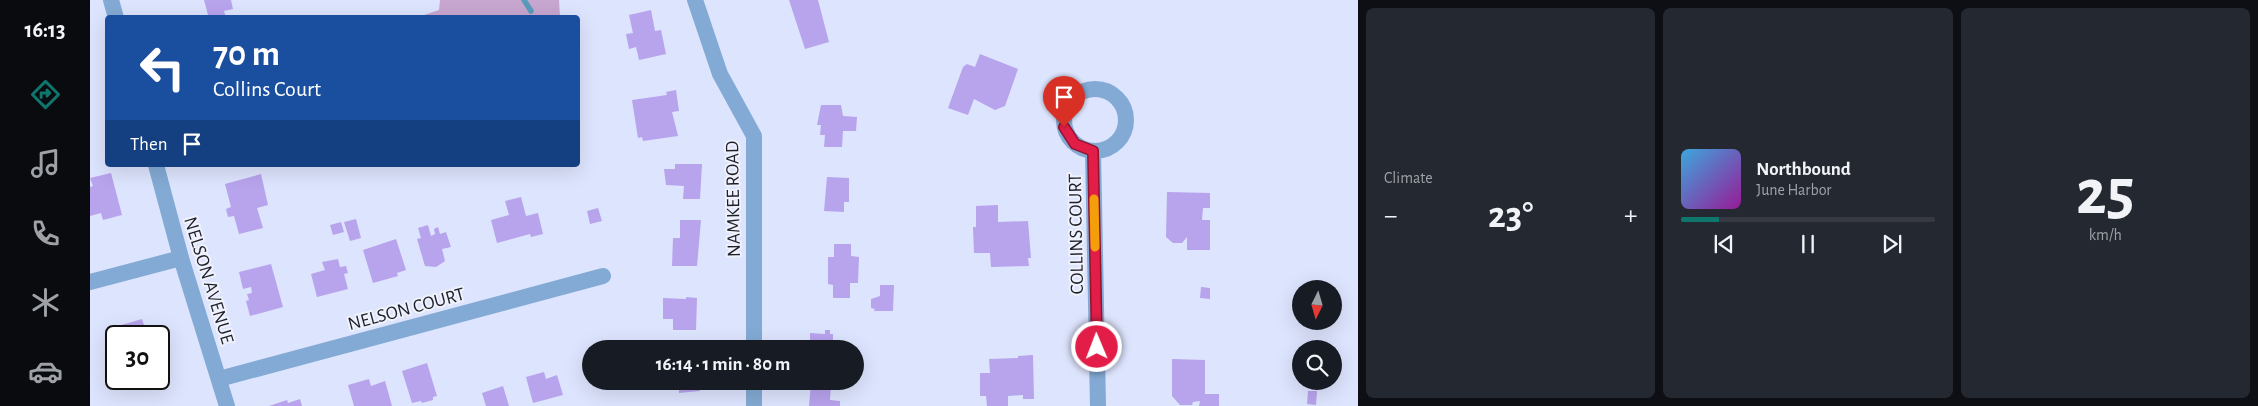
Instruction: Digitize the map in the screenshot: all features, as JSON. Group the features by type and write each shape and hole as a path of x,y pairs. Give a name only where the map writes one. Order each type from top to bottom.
{"street":[{"path":"111,0 115,15"},
{"name":"NAMKEE ROAD","path":"694,0 720,74 754,136 754,340"},
{"name":"COLLINS COURT","path":"1093,151 1098,406"},
{"name":"NELSON AVENUE","path":"157,167 181,258 227,406"},
{"path":"90,282 181,258"},
{"name":"NELSON COURT","path":"220,379 603,276"},
{"path":"754,390 754,406"}],"shaded area":[{"path":"440,0 559,0 560,15 424,15 439,10"}],"building":[{"path":"204,0 231,0 233,9 224,11 225,15 208,15"},
{"path":"789,0 818,0 829,42 805,49"},
{"path":"651,10 655,31 661,30 666,54 639,60 636,47 629,49 626,34 633,33 629,15"},
{"path":"980,54 1018,69 1005,106 995,110 974,99 968,115 948,108 963,67 967,64 975,67"},
{"path":"676,90 679,111 672,112 678,136 643,141 642,137 638,138 632,100 667,95 666,92"},
{"path":"821,105 841,105 843,116 857,117 856,131 843,131 842,147 824,147 825,135 820,135 821,125 817,125"},
{"path":"675,164 702,164 700,199 683,199 684,186 666,185 664,169 675,169"},
{"path":"111,173 122,215 103,220 101,213 90,216 90,187 93,186 90,178"},
{"path":"261,174 268,205 257,208 263,228 239,234 234,216 228,217 226,209 231,207 225,184"},
{"path":"827,177 849,178 849,202 844,202 844,212 824,211"},
{"path":"1167,192 1210,193 1210,208 1203,208 1202,220 1210,220 1210,250 1187,250 1187,237 1182,243 1173,243 1166,237"},
{"path":"521,197 526,216 538,213 543,234 531,237 530,234 497,243 491,220 509,215 505,201"},
{"path":"998,205 998,222 1028,221 1031,258 1028,258 1029,266 991,267 990,253 974,253 973,227 976,227 976,206"},
{"path":"598,208 602,221 590,224 587,211"},
{"path":"356,219 361,238 350,241 344,222"},
{"path":"680,220 701,220 697,266 672,266 673,238 680,238"},
{"path":"341,222 344,232 333,235 330,225"},
{"path":"428,225 431,236 435,234 434,229 438,227 440,234 446,232 451,247 442,249 445,261 436,267 425,266 417,239 421,238 418,228"},
{"path":"396,239 406,270 397,273 398,276 373,283 363,250"},
{"path":"834,244 851,244 851,256 859,257 858,283 850,283 850,298 833,298 833,285 828,284 828,257 834,257"},
{"path":"338,259 340,267 346,266 348,273 344,274 348,289 317,297 311,274 325,270 322,262"},
{"path":"271,264 283,307 250,316 246,301 249,300 247,294 252,293 251,287 243,289 239,272"},
{"path":"880,285 894,285 893,311 874,311 875,309 871,308 871,299 880,296"},
{"path":"1201,287 1210,288 1210,299 1200,298"},
{"path":"686,297 697,298 696,330 673,330 673,319 663,319 663,298 686,299"},
{"path":"142,319 144,325 121,325"},
{"path":"825,330 830,330 830,334 833,334 833,340 810,340 810,333 825,334"},
{"path":"1033,355 1034,399 1023,399 1023,395 1008,396 1008,406 987,406 986,396 980,396 980,373 990,373 989,359 1018,358 1018,356"},
{"path":"1172,359 1205,360 1205,394 1219,394 1219,406 1199,406 1200,401 1193,402 1192,405 1180,405 1172,396"},
{"path":"427,363 437,396 433,397 433,400 412,403 402,371"},
{"path":"544,372 546,379 557,375 563,395 533,403 526,377"},
{"path":"369,379 371,386 385,381 392,406 354,406 348,385"},
{"path":"503,386 509,406 486,406 482,393"},
{"path":"679,390 700,390 700,391 679,393"},
{"path":"810,390 831,390 830,400 840,401 840,406 809,406"},
{"path":"1308,391 1317,391 1316,405 1307,404"},
{"path":"300,399 302,406 269,406 287,400 288,403"}],"waterway":[{"path":"524,0 531,11"}],"slow traffic":[{"path":"1094,199 1095,247"}],"route":[{"path":"1064,127 1068,136 1075,144 1083,149 1093,151 1097,347"}]}
